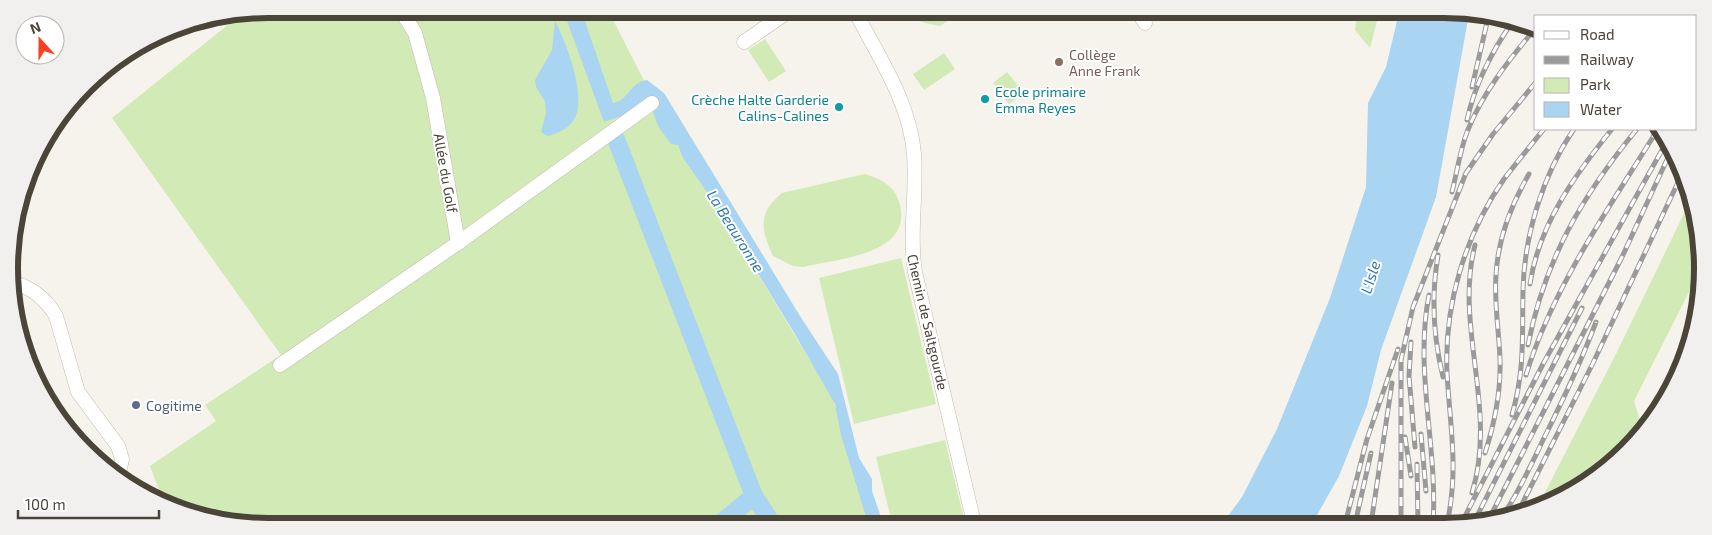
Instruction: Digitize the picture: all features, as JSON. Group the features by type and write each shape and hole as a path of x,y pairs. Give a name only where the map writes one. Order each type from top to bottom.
{"street":[{"name":"Allée du Golf","path":"406,18 415,33 433,98 458,242"},
{"path":"744,42 779,18"},
{"name":"Chemin de Saltgourde","path":"859,18 904,105 914,154 911,244 915,272 973,518"},
{"path":"280,365 458,242 652,104"},
{"path":"18,285 37,293 49,305 56,316 73,381 88,408 118,446 119,468"}],"green space":[{"path":"251,18 612,18 659,110 833,399 870,518 268,518 219,513 187,504 160,493 150,466 216,421 205,405 281,355 112,118 230,23 229,21"},
{"path":"918,18 952,18 940,26 921,22"},
{"path":"1356,18 1378,18 1370,48 1355,30"},
{"path":"765,39 786,71 769,82 748,50"},
{"path":"944,53 955,69 924,90 913,74"},
{"path":"1007,72 1024,93 1009,104 993,83"},
{"path":"865,174 877,178 887,185 898,199 901,222 895,235 884,244 869,252 803,267 793,266 773,256 766,238 764,222 768,208 774,200 782,193"},
{"path":"1687,207 1694,251 1694,282 1634,401 1641,423 1597,466 1570,484 1543,497 1617,352"},
{"path":"901,258 936,404 854,424 819,278"},
{"path":"945,440 964,518 891,518 876,457"}],"water":[{"path":"566,18 584,18 613,103 622,99 636,85 647,80 664,93 800,316 838,374 859,458 872,479 872,491 881,518 866,518 841,435 835,404 716,205 683,158 678,145 671,144 658,126 651,106 604,122"},
{"name":"L'Isle","path":"1398,18 1468,19 1436,197 1381,350 1367,406 1339,476 1315,518 1227,518 1242,497 1277,429 1330,298 1366,187 1368,103 1386,67"},
{"path":"555,21 570,56 577,86 578,100 577,112 568,127 548,136 541,132 546,113 545,101 536,87 535,80 552,50"}],"waterway":[{"name":"La Beauronne","path":"616,139 754,496 727,518"},
{"name":"La Beauronne","path":"754,496 768,518"}],"railway":[{"path":"1472,87 1487,21"},
{"path":"1467,120 1485,68 1510,26"},
{"path":"1452,192 1462,147 1473,118 1496,78 1531,33"},
{"path":"1401,518 1401,360 1413,307 1466,173 1493,134 1534,84"},
{"path":"1448,518 1453,466 1447,347 1453,296 1468,247 1478,223 1504,179 1543,130"},
{"path":"1512,415 1521,368 1524,270 1531,227 1553,166 1573,130"},
{"path":"1530,284 1541,241 1560,201 1611,130"},
{"path":"1528,345 1544,284 1568,230 1599,179 1636,130"},
{"path":"1526,375 1537,342 1567,279 1602,218 1655,134"},
{"path":"1465,517 1543,364 1663,147"},
{"path":"1492,513 1622,257 1669,156"},
{"path":"1485,453 1492,430 1499,383 1500,359 1496,296 1499,248 1506,222 1529,174"},
{"path":"1521,505 1593,363 1679,181"},
{"path":"1472,493 1479,461 1480,430 1479,399 1469,306 1470,276 1475,245"},
{"path":"1438,255 1434,286 1434,316 1437,347 1443,377"},
{"path":"1429,295 1424,352 1434,495 1433,518"},
{"path":"1478,515 1582,308"},
{"path":"1507,510 1525,478 1558,409 1596,322"},
{"path":"1411,342 1409,376 1415,447"},
{"path":"1347,518 1367,439 1398,349"},
{"path":"1372,518 1392,383"},
{"path":"1421,434 1426,491"},
{"path":"1405,437 1411,476"},
{"path":"1356,518 1371,453"},
{"path":"1417,464 1418,518"}],"place":[{"name":"Collège Anne Frank","path":"1059,62"},
{"name":"Ecole primaire Emma Reyes","path":"985,99"},
{"name":"Crèche Halte Garderie Calins-Calines","path":"839,107"},
{"name":"Cogitime","path":"136,405"}]}
